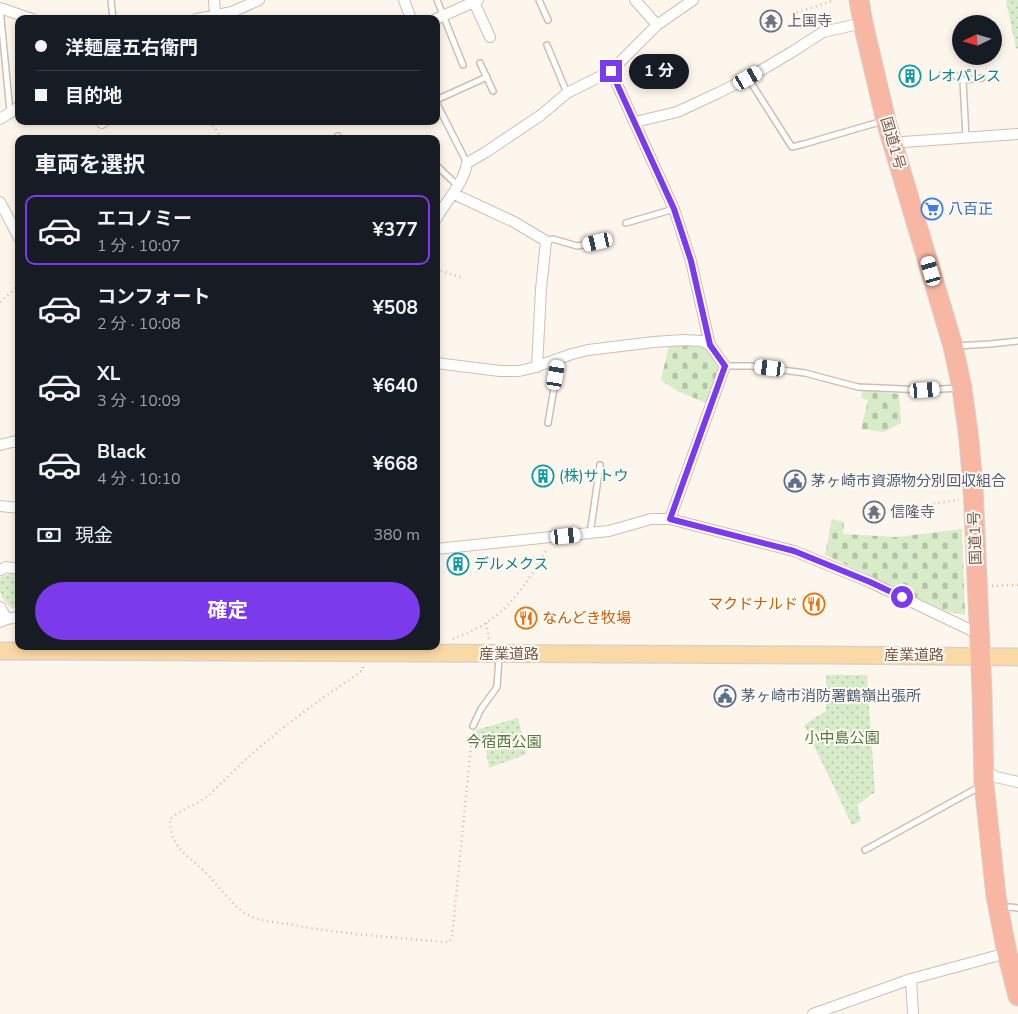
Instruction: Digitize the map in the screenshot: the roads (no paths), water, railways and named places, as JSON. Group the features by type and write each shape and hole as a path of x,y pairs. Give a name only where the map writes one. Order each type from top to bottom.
{"highway":[{"name":"国道1号","path":"859,0 886,121 953,346 962,388 973,487 984,777 990,845 999,909 1010,952 1018,996"}],"main road":[{"name":"産業道路","path":"0,651 364,653 495,648 1018,657"}],"street":[{"path":"214,0 215,15 232,12 259,0"},
{"path":"404,0 410,15"},
{"path":"635,0 658,25"},
{"path":"440,213 456,190 466,171 467,163 541,115 567,93 611,71 658,25 692,0"},
{"path":"440,17 475,1 490,37"},
{"path":"0,7 21,15"},
{"path":"635,122 677,112 718,93 748,78 823,32 863,23"},
{"path":"611,71 674,209 691,261 710,345 725,366 670,519"},
{"path":"0,119 14,110"},
{"path":"893,145 903,142 1018,134"},
{"path":"456,190 546,241 540,289 537,367"},
{"path":"0,202 3,215 15,232"},
{"path":"440,364 500,371 519,371 588,350 683,340 702,341 710,345"},
{"path":"0,446 15,441"},
{"path":"0,506 15,508"},
{"path":"440,549 609,532 651,519 670,519 794,551 870,582 979,634"},
{"path":"0,570 6,567 15,568"},
{"path":"0,606 4,621"},
{"path":"984,777 996,776 1018,782"},
{"path":"813,1014 911,979 1010,952"},
{"path":"911,979 914,1014"}],"lane":[{"path":"111,0 113,15"},
{"path":"436,0 440,15"},
{"path":"539,0 548,20"},
{"path":"0,7 14,110"},
{"path":"440,17 463,65"},
{"path":"546,45 567,93"},
{"path":"480,63 493,91"},
{"path":"942,75 953,74 963,80 982,78"},
{"path":"440,99 486,77"},
{"path":"748,78 792,147 886,121"},
{"path":"963,80 966,138"},
{"path":"440,109 467,163"},
{"path":"440,170 456,190"},
{"path":"626,223 674,209"},
{"path":"546,241 553,239 577,246 598,242"},
{"path":"953,346 1018,341"},
{"path":"548,423 559,359"},
{"path":"725,366 752,366 805,372 858,387 925,390 962,388"},
{"path":"590,534 600,465"},
{"path":"473,726 481,709 497,687 499,671 495,648"},
{"path":"865,850 984,777"},
{"path":"999,909 1018,908"}],"place":[{"name":"上国寺","path":"771,21"},
{"name":"レオパレス","path":"910,76"},
{"name":"八百正","path":"932,209"},
{"name":"(株)サトウ","path":"543,476"},
{"name":"茅ヶ崎市資源物分別回収組合","path":"795,481"},
{"name":"信隆寺","path":"874,512"},
{"name":"デルメクス","path":"458,564"},
{"name":"マクドナルド","path":"814,604"},
{"name":"なんどき牧場","path":"526,618"},
{"name":"茅ヶ崎市消防署鶴嶺出張所","path":"725,696"}],"park label":[{"name":"小中島公園","path":"842,738"},
{"name":"今宿西公園","path":"504,742"}]}
